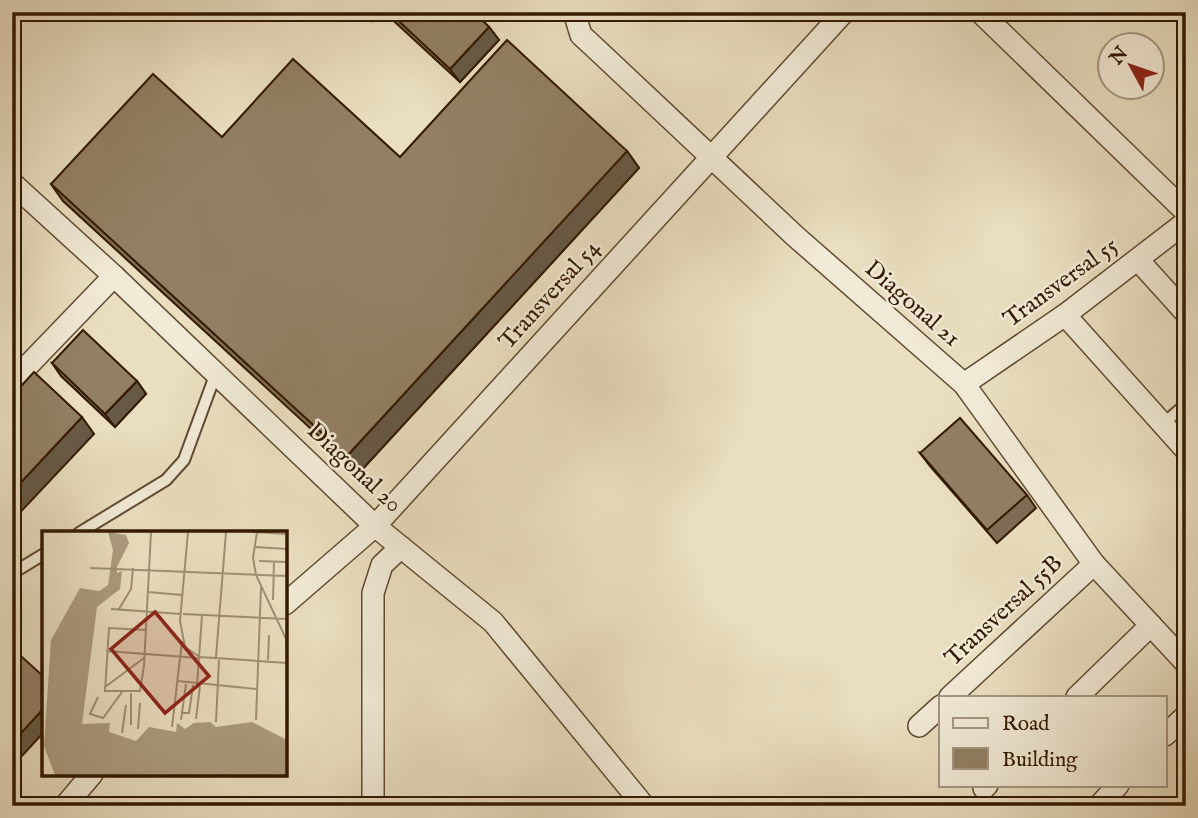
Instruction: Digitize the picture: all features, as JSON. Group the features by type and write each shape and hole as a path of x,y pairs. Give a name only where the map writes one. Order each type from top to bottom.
{"street":[{"name":"Diagonal 21","path":"575,12 581,35 795,236 964,384 1094,564 1186,663"},
{"name":"Transversal 54","path":"287,602 375,526 844,12"},
{"path":"980,12 1186,212"},
{"name":"Diagonal 20","path":"12,183 114,275 375,526 493,622 644,806"},
{"name":"Transversal 55","path":"964,384 1065,315 1186,222"},
{"path":"1138,260 1186,313"},
{"path":"12,382 114,275"},
{"path":"1065,315 1186,450"},
{"path":"373,806 373,593 382,565 401,547"},
{"name":"Transversal 55B","path":"951,696 1094,564"},
{"path":"1078,696 1151,625"},
{"path":"919,726 939,708"},
{"path":"1166,734 1186,716"},
{"path":"65,806 90,776"}],"lane":[{"path":"82,531 166,480 184,460 216,373"},
{"path":"1163,425 1186,404"},
{"path":"16,571 42,555"}],"building":[{"path":"389,12 474,12 489,27 450,69"},
{"path":"507,40 627,151 347,456 51,184 153,74 222,137 293,59 400,157"},
{"path":"83,330 137,381 105,414 52,363"},
{"path":"34,372 82,417 12,492 12,396"},
{"path":"960,418 1027,495 987,530 920,453"},
{"path":"12,648 42,675 42,710 12,743"}]}
